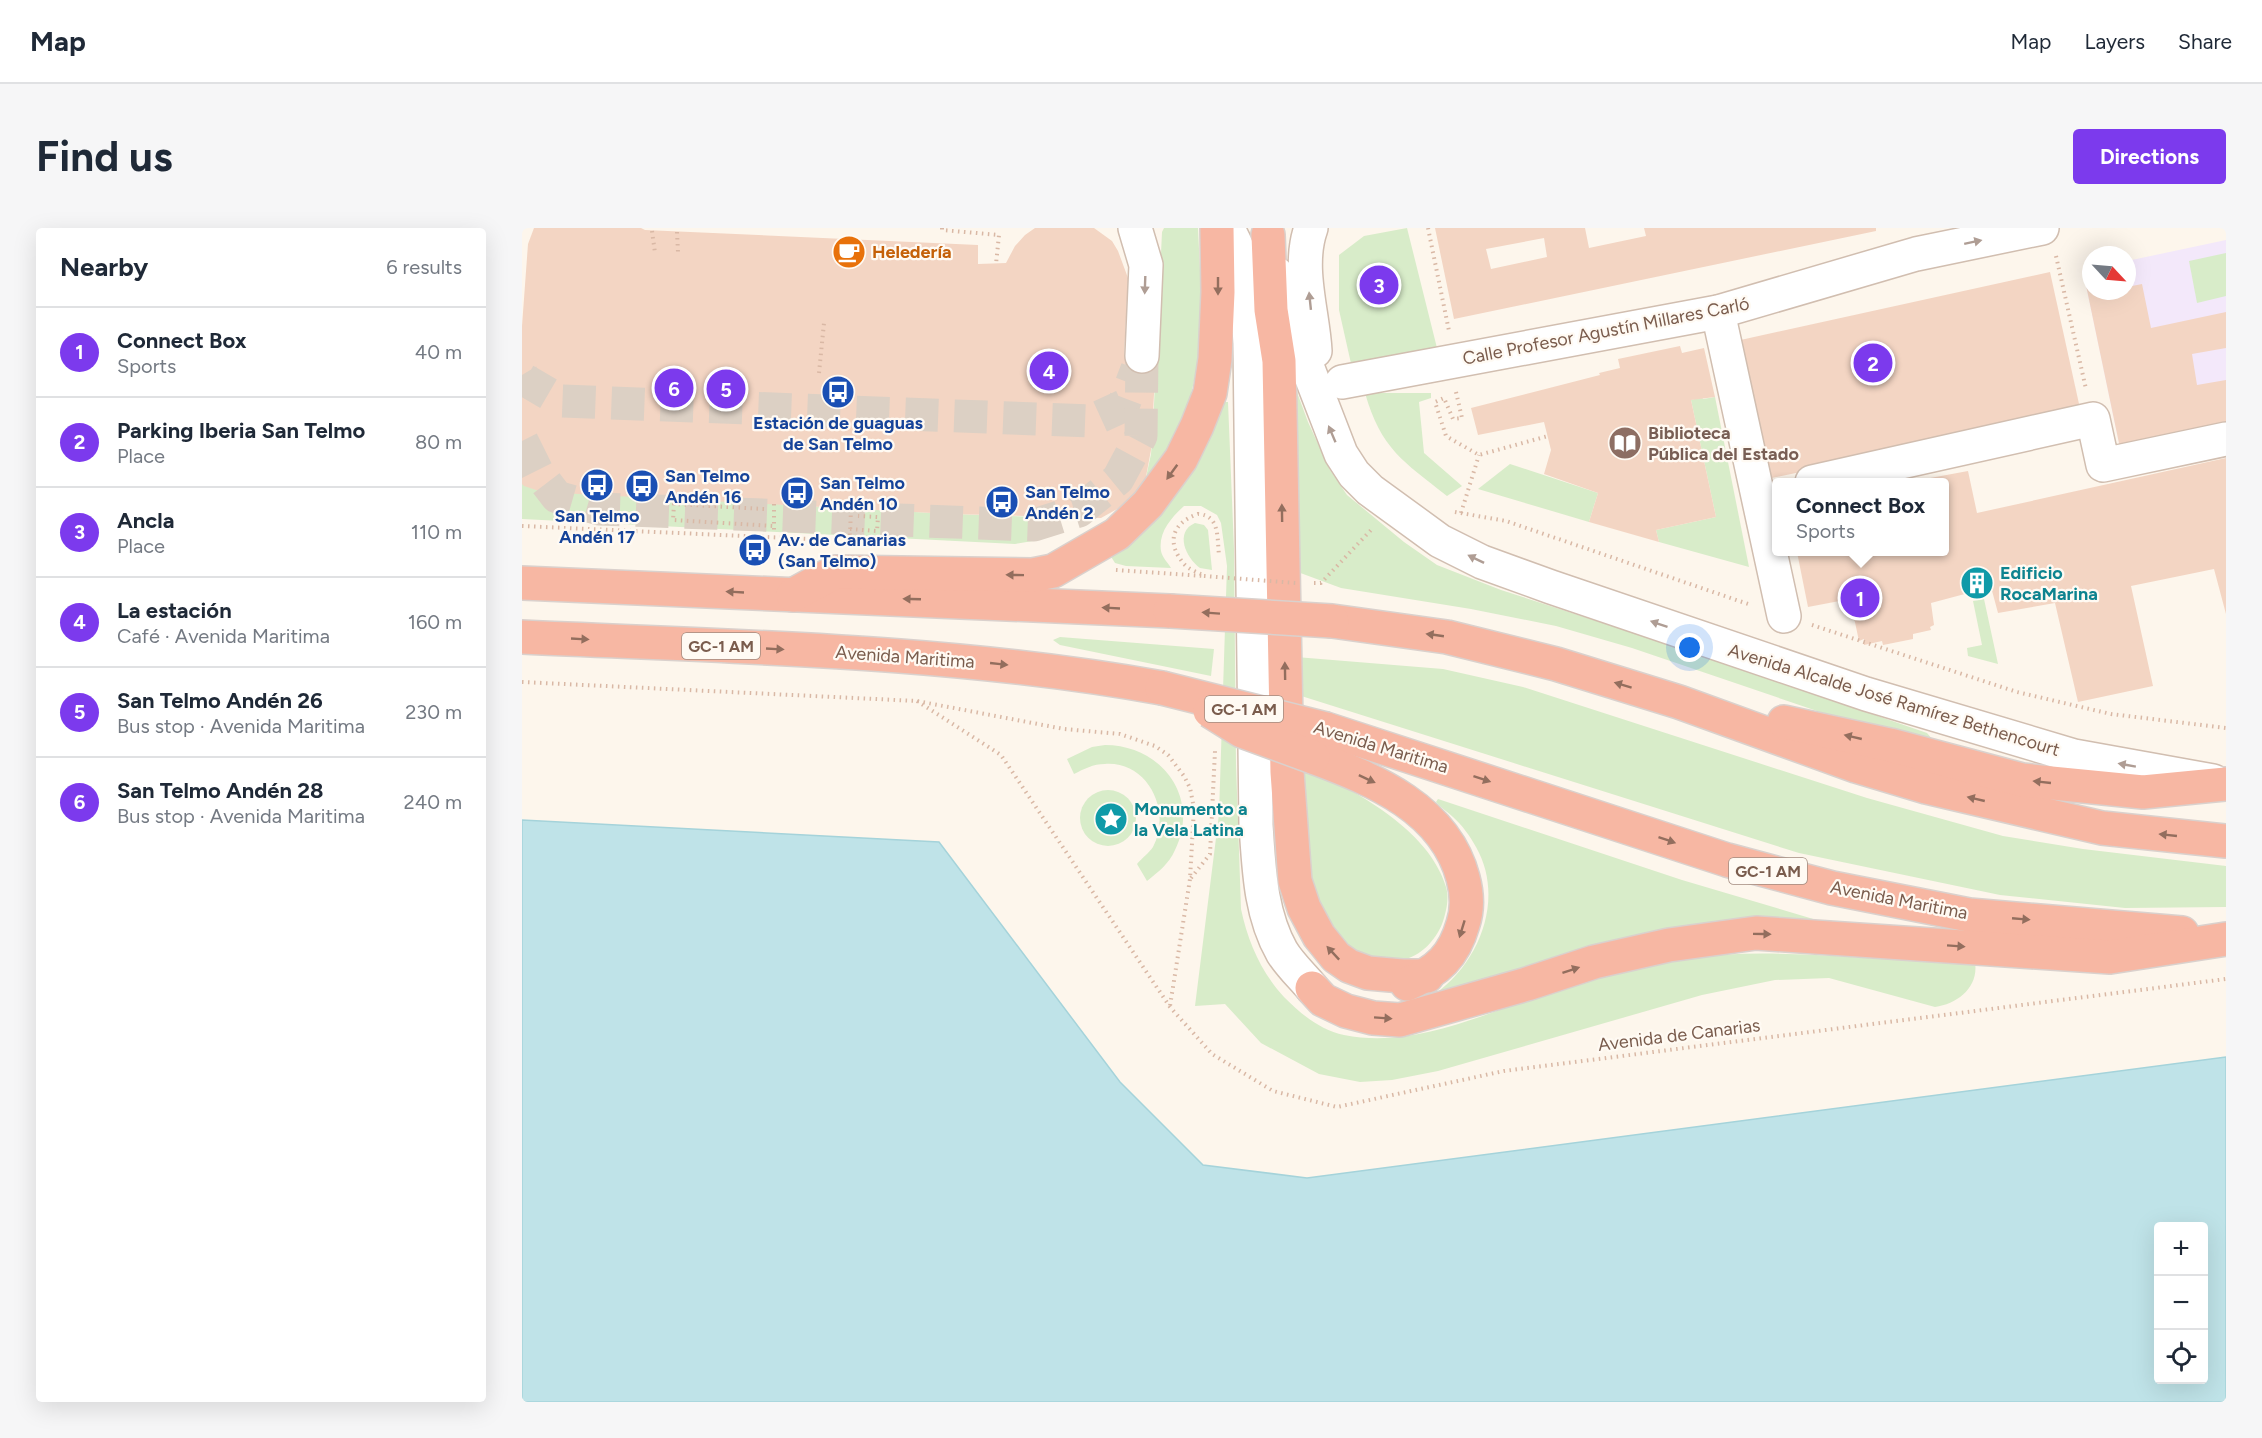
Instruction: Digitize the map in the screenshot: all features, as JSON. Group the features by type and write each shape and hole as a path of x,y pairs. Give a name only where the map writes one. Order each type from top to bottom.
{"highway":[{"path":"793,595 835,572 1033,575 1053,571 1117,534 1148,504 1181,459 1210,393 1215,359 1218,303 1217,228"},
{"path":"1267,231 1271,310 1279,361 1287,772 1295,880 1304,908 1319,936 1335,957 1349,966 1368,972 1427,976"},
{"path":"522,582 1170,611 1332,621 1447,637 1556,664 1679,702 1856,766 1926,787 2102,828 2226,841"},
{"name":"Avenida Maritima","path":"522,636 920,656 1051,670 1174,691 1242,731 1320,743 1832,888 1969,915 2226,938"},
{"path":"1679,702 1820,729 2022,780 2144,792 2226,784"},
{"path":"1312,988 1355,997 1372,995 1427,976 1449,956 1459,938 1467,913 1465,885 1458,858 1440,831 1415,807 1320,743"},
{"path":"1312,988 1323,1000 1346,1011 1373,1018 1400,1020 1506,991 1594,962 1669,945 1756,933 2110,957 2226,938"}],"street":[{"path":"1135,228 1146,265 1142,356"},
{"path":"1227,228 1243,266 1250,343 1256,825 1260,880 1268,921 1283,953 1312,988"},
{"path":"1311,228 1306,269 1331,392"},
{"path":"1250,343 1254,296 1267,231"},
{"name":"Avenida Alcalde José Ramírez Bethencourt","path":"1267,231 1288,313 1331,392 1341,454 1370,490 1440,541 1482,562 1562,591 1854,690 2074,756 2226,784"},
{"name":"Calle Profesor Agustín Millares Carló","path":"1331,392 1452,362 1718,312 1913,241 2048,239"},
{"path":"1718,312 1767,493 1772,529"},
{"path":"1834,478 2093,419 2103,465 2226,439"},
{"path":"1776,556 1784,616"}],"path":[{"path":"942,228 942,230 999,235 996,264"},
{"path":"1428,228 1462,418 1453,419 1444,398 1435,402 1446,436 1479,455 1548,436"},
{"path":"652,231 655,254"},
{"path":"677,232 678,252"},
{"path":"2048,239 2093,419"},
{"path":"819,373 824,323"},
{"path":"1461,513 1479,455"},
{"path":"764,509 674,504 673,520 774,529 774,504"},
{"path":"1220,559 1216,524 1212,519 1198,514 1179,524 1173,538 1176,553 1186,567 1204,576 1321,583 1392,508"},
{"path":"850,535 851,509"},
{"path":"850,529 877,531 878,517 858,516"},
{"path":"522,682 917,701 1064,729 1120,734 1155,746 1167,755 1190,788 1194,828 1191,879 1170,1007"},
{"name":"Avenida de Canarias","path":"917,701 1001,755 1170,1007 1212,1054 1273,1091 1337,1107 1504,1071 2226,979"},
{"path":"1191,879 1210,854 1215,749"}],"shaded area":[{"path":"2226,240 2226,425 2120,448 2089,300 2136,300 2136,259"}],"green space":[{"path":"1164,228 1198,228 1201,302 1199,351 1189,400 1181,423 1145,482 1151,454"},
{"path":"1407,228 1438,352 1352,368 1339,310 1339,255 1364,236"},
{"path":"2226,253 2226,296 2197,303 2189,261"},
{"path":"1292,373 1308,422 1330,470 1347,495 1404,542 1437,565 1501,590 1695,653 1927,733 1934,741 1920,746 1632,648 1556,626 1471,609 1341,588 1295,571"},
{"path":"1365,393 1431,393 1431,398 1419,402 1424,453 1462,486 1447,496 1406,463 1386,441 1378,428"},
{"path":"1702,397 1703,399 1715,397 1749,567 1659,542 1656,530 1716,517 1691,400"},
{"path":"1217,402 1228,402 1234,549 1236,764 1241,909 1247,933 1262,967 1284,997 1304,1015 1335,1033 1370,1038 1396,1037 1447,1027 1579,983 1630,969 1682,959 1732,954 1975,962 1974,979 1965,993 1952,1002 1935,1007 1829,978 1775,980 1702,995 1438,1071 1392,1080 1360,1082 1319,1074 1261,1043 1225,1004 1195,1006 1219,814 1227,566 1221,523 1217,515 1201,506 1184,506 1171,520 1162,538 1162,553 1171,568 1126,566 1115,563 1110,555"},
{"path":"1510,464 1598,493 1589,522 1478,489"},
{"path":"522,484 782,504 1042,517 1041,533 1033,541 1015,544 522,519"},
{"path":"1195,523 1204,525 1208,530 1212,570 1200,568 1195,564 1184,545 1185,532"},
{"path":"1984,599 1998,664 1968,656 1967,648 1982,645 1973,601"},
{"path":"1060,637 1214,649 1211,676 1060,645 1053,640"},
{"path":"1296,657 1443,669 1523,687 1867,798 2003,836 2083,849 2226,866 2226,907 2125,908 2000,895 1799,853 1295,694"},
{"path":"1105,745 1125,747 1159,764 1171,778 1179,793 1183,811 1182,830 1175,850 1166,864 1147,881 1137,864 1153,847 1158,833 1160,818 1158,804 1152,791 1144,779 1120,765 1096,765 1074,774 1067,759 1092,747"},
{"path":"1303,766 1344,787 1387,814 1424,847 1437,866 1447,891 1445,914 1438,932 1422,951 1400,960 1364,956 1341,940 1324,919 1317,904 1308,866"},
{"path":"1102,790 1114,790 1124,794 1132,802 1136,818 1132,834 1124,842 1114,846 1102,846 1092,842 1084,834 1080,824 1080,812 1084,802 1092,794"},
{"path":"1438,799 1682,880 1820,921 1435,994 1451,981 1475,947 1488,907 1488,887 1484,867 1474,843 1460,824 1436,802"}],"water":[{"path":"522,820 939,842 1120,1082 1203,1165 1307,1178 2226,1057 2226,1402 522,1402"}],"building":[{"name":"Estación de guaguas de San Telmo","path":"534,228 641,228 978,245 978,264 1006,263 1015,246 1035,228 1094,228 1112,241 1128,278 1124,356 1156,357 1151,450 1145,482 1128,503 1101,518 951,514 542,492 524,486 522,484 522,326 528,244"},
{"path":"1435,228 1585,228 1589,248 1646,236 1644,228 1876,228 1876,231 1454,319","holes":["1544,238 1547,257 1491,269 1486,249"]},
{"path":"2050,272 2081,413 1767,479 1736,341"},
{"path":"2142,284 2151,328 2226,312 2226,348 2192,354 2197,385 2226,380 2226,425 2120,448 2089,300 2136,300 2136,285"},
{"name":"Biblioteca Pública del Estado","path":"1680,346 1682,353 1704,348 1715,397 1691,400 1716,517 1656,530 1659,542 1589,522 1598,493 1544,474 1551,450 1544,422 1478,435 1471,408 1600,375 1599,373 1620,368 1618,359"},
{"name":"Edificio RocaMarina","path":"2226,458 2226,614 2214,569 2131,586 2153,686 2078,702 2055,603 1998,613 1991,587 1931,603 1934,625 1930,627 1931,630 1913,634 1913,639 1883,645 1882,641 1864,645 1864,639 1859,641 1850,599 1808,607 1798,556 1949,556 1949,478 1930,478 1968,471 1977,513"}],"tunnel":[{"path":"522,441 537,471 557,497 599,509 1034,525 1079,511 1118,479 1141,436 1142,356"},
{"path":"522,375 525,380 561,401 1090,421 1123,406 1137,369"}],"place":[{"name":"Heledería","path":"849,252"},
{"name":"Ancla","path":"1379,285"},
{"name":"Parking Iberia San Telmo","path":"1873,363"},
{"name":"La estación","path":"1049,371"},
{"name":"San Telmo Andén 28","path":"674,388"},
{"name":"San Telmo Andén 26","path":"726,389"},
{"name":"Estación de guaguas de San Telmo","path":"838,392"},
{"name":"Biblioteca Pública del Estado","path":"1625,443"},
{"name":"San Telmo Andén 17","path":"597,485"},
{"name":"San Telmo Andén 16","path":"642,486"},
{"name":"San Telmo Andén 10","path":"797,493"},
{"name":"San Telmo Andén 2","path":"1002,502"},
{"name":"Av. de Canarias (San Telmo)","path":"755,550"},
{"name":"Edificio RocaMarina","path":"1977,583"},
{"name":"Connect Box","path":"1860,598"},
{"name":"Monumento a la Vela Latina","path":"1111,819"}]}
